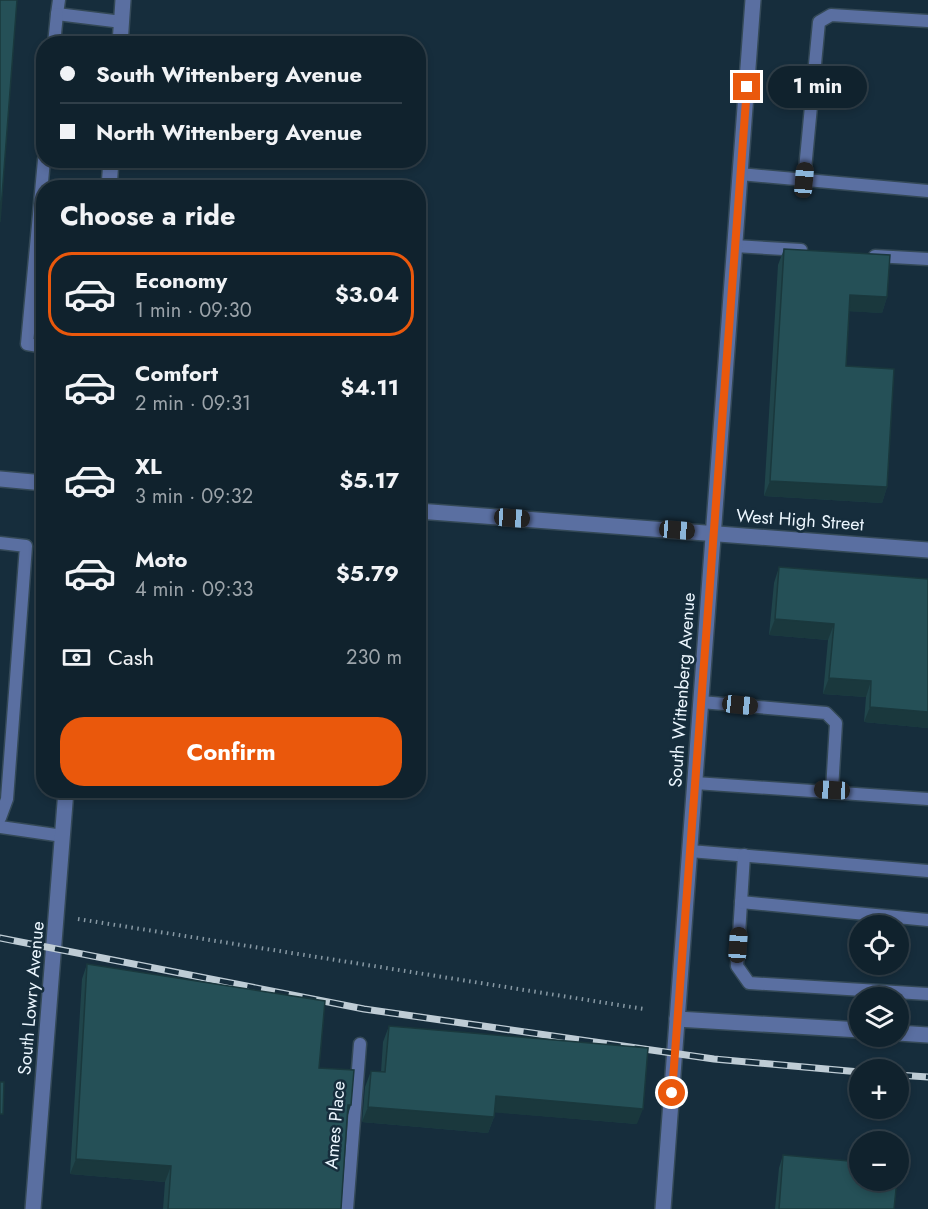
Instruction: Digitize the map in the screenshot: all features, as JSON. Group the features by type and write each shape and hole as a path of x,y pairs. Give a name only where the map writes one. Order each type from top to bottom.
{"street":[{"path":"121,36 123,0"},
{"name":"South Wittenberg Avenue","path":"663,1209 753,0"},
{"path":"0,479 36,482"},
{"name":"West High Street","path":"426,512 928,549"},
{"name":"South Lowry Avenue","path":"33,1209 65,798"},
{"path":"677,1019 849,1029"},
{"path":"909,1034 928,1035"}],"lane":[{"path":"55,36 59,0"},
{"path":"57,14 122,22"},
{"path":"804,180 819,22 831,15 928,21"},
{"path":"740,174 928,191"},
{"path":"735,246 814,251"},
{"path":"36,247 27,344 36,345"},
{"path":"860,254 928,259"},
{"path":"0,543 26,546 5,768 7,799 0,818"},
{"path":"701,702 826,713 836,723 832,790"},
{"path":"695,783 832,790 928,798"},
{"path":"0,827 63,836"},
{"path":"690,851 928,871"},
{"path":"744,855 737,966 749,983 928,994"},
{"path":"741,902 928,920"},
{"name":"Ames Place","path":"347,1209 360,1044"}],"path":[{"path":"76,919 644,1009"}],"building":[{"path":"0,0 17,0 0,222"},
{"path":"784,249 890,255 887,297 850,295 846,366 894,369 887,487 770,481"},
{"path":"779,567 928,579 928,712 870,707 871,681 829,678 834,624 775,619"},
{"path":"87,964 325,1001 319,1068 354,1070 351,1105 348,1105 341,1209 168,1209 171,1166 76,1159"},
{"path":"389,1026 648,1048 643,1109 496,1096 494,1117 368,1107 371,1071 385,1072"},
{"path":"0,1082 4,1082 3,1114 0,1114"},
{"path":"783,1155 849,1161 849,1191 896,1191 894,1209 779,1209"}],"railway":[{"path":"0,938 364,1009 714,1059 849,1071"},
{"path":"909,1076 928,1077"}],"route":[{"path":"672,1093 673,1054 679,1000 747,87"}]}
